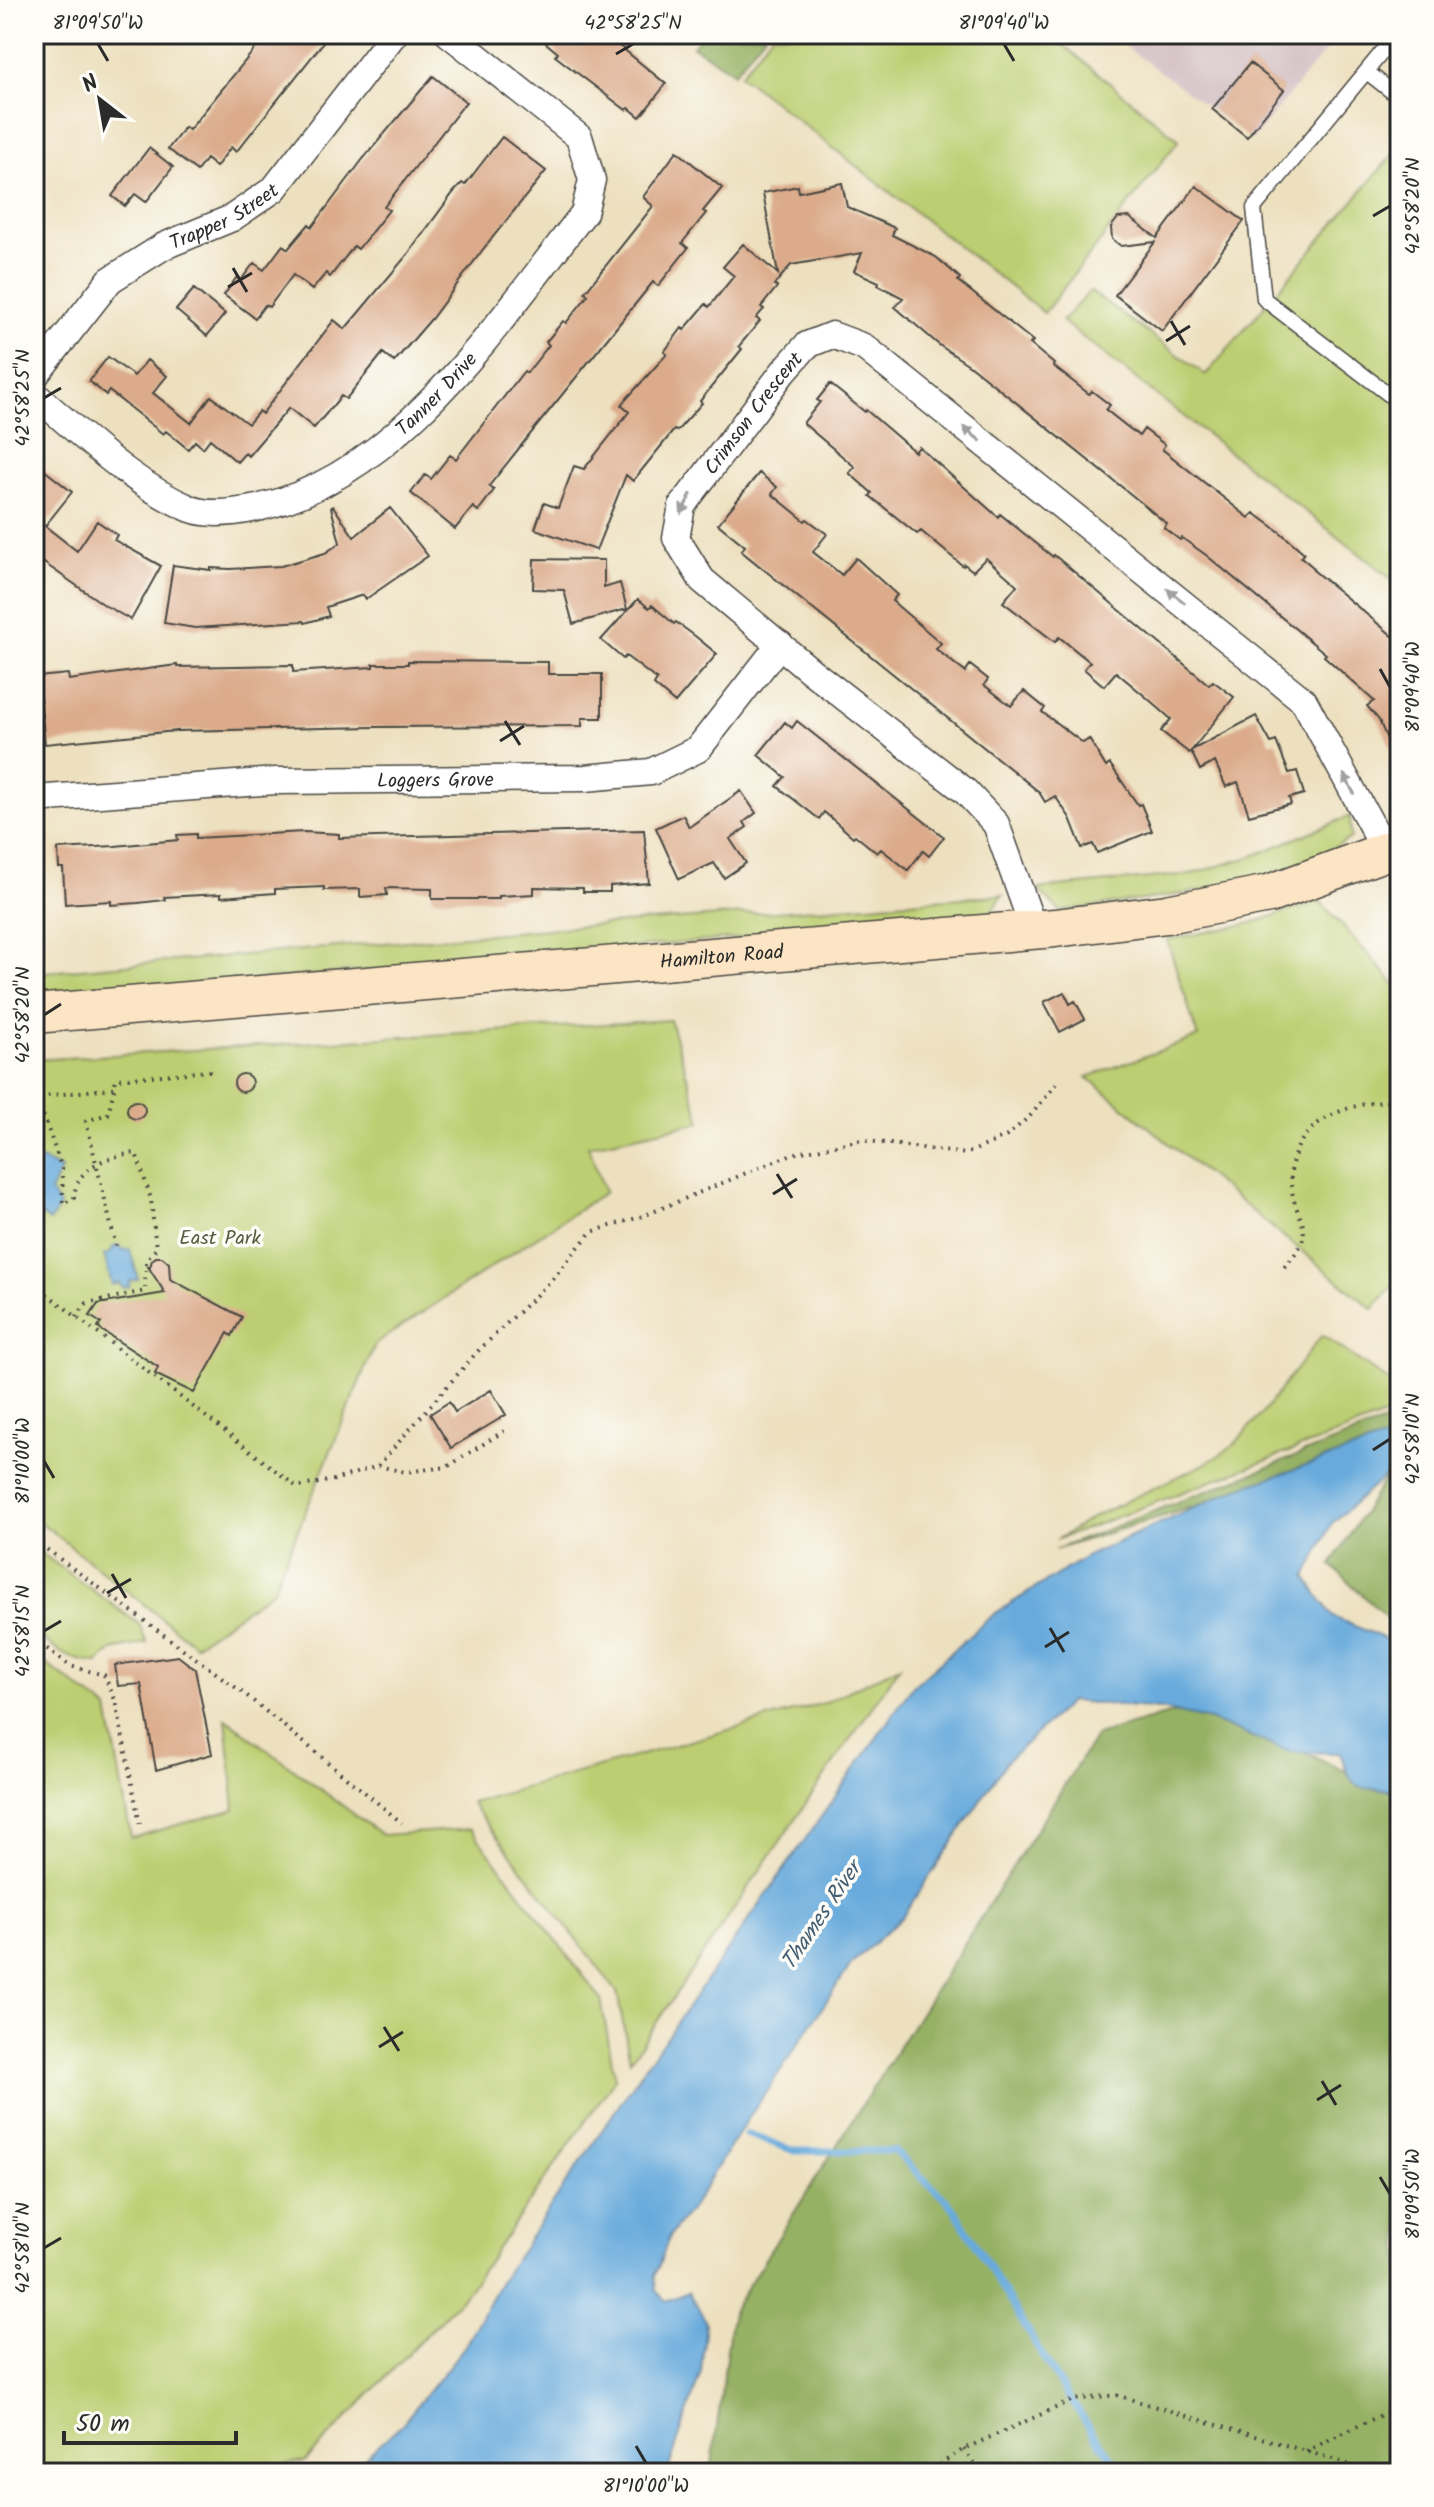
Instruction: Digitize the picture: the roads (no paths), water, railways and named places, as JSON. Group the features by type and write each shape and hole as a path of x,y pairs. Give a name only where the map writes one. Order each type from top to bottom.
{"main road":[{"name":"Hamilton Road","path":"34,1014 1034,930 1167,914 1269,894 1393,849"}],"street":[{"name":"Trapper Street","path":"34,377 110,280 164,246 232,218 274,189 394,34"},
{"name":"Tanner Drive","path":"34,394 134,478 193,510 239,512 290,501 377,449 441,393 584,213 592,180 579,137 449,34"},
{"name":"Crimson Crescent","path":"1034,930 996,824 965,791 702,580 676,538 682,506 764,396 807,345 832,335 864,347 1304,701 1393,849"},
{"name":"Loggers Grove","path":"34,799 276,781 585,778 651,772 698,749 780,644"}],"lane":[{"path":"1397,34 1254,208 1264,299 1400,403"},
{"path":"1367,72 1400,98"}],"water":[{"path":"34,1157 61,1169 50,1192 60,1206 50,1221 34,1210"},
{"path":"119,1245 123,1250 130,1249 138,1279 130,1281 129,1287 122,1288 119,1283 112,1285 104,1255"},
{"name":"Thames River","path":"1397,1435 1400,1463 1332,1523 1306,1577 1333,1617 1400,1645 1400,1794 1367,1789 1356,1784 1349,1776 1340,1753 1290,1752 1210,1720 1161,1709 1071,1701 1007,1761 903,1916 852,1963 695,2203 670,2235 655,2276 656,2291 666,2301 688,2292 706,2321 701,2372 667,2473 348,2473 403,2423 465,2346 499,2283 634,2083 913,1686 994,1614 1089,1555 1236,1489"}],"waterway":[{"path":"747,2134 795,2151 895,2151 953,2207 1056,2378 1124,2473"}],"park label":[{"name":"East Park","path":"220,1237"}]}
